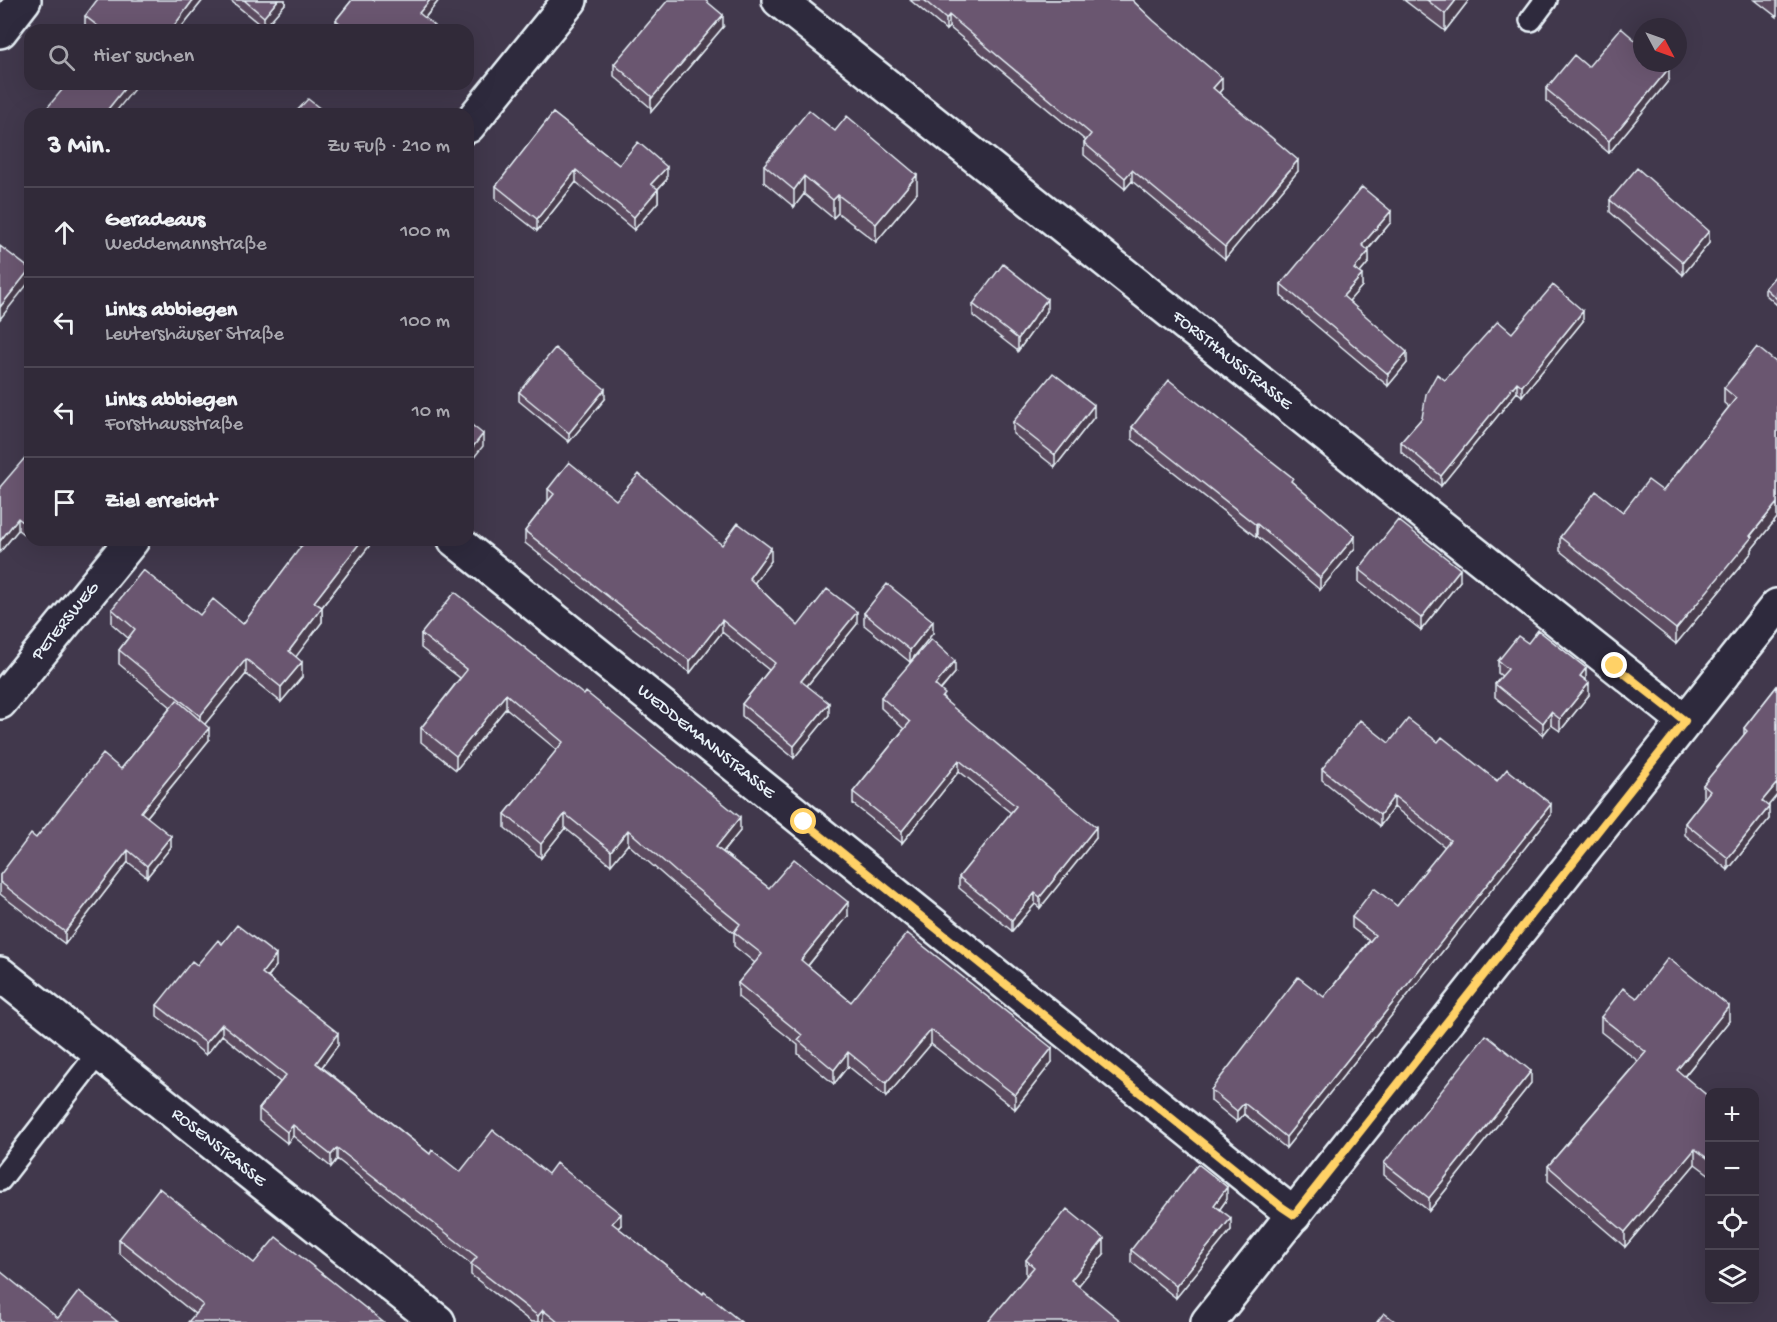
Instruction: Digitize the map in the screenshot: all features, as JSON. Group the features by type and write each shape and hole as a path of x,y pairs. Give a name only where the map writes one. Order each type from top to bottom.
{"street":[{"path":"0,31 24,0"},
{"path":"474,119 570,0"},
{"name":"FORSTHAUSSTRASSE","path":"779,0 1685,721"},
{"name":"PETERSWEG","path":"0,702 127,546"},
{"name":"WEDDEMANNSTRASSE","path":"462,546 1294,1215"},
{"path":"1208,1322 1777,606"},
{"name":"ROSENSTRASSE","path":"0,974 438,1322"}],"lane":[{"path":"1531,20 1546,0"},
{"path":"0,1180 99,1052"}],"building":[{"path":"97,0 193,0 175,24 95,24 85,16"},
{"path":"244,0 278,0 264,17"},
{"path":"352,0 430,0 419,13 433,24 341,24 336,20"},
{"path":"668,0 705,0 723,15 651,99 651,96 614,64"},
{"path":"924,0 1132,0 1222,78 1213,88 1298,160 1225,247 1132,170 1125,178 1084,143 1091,134 949,15 946,19"},
{"path":"1427,0 1456,0 1445,14"},
{"path":"1621,28 1633,38 1633,72 1666,72 1609,141 1546,89 1574,55 1588,67"},
{"path":"62,90 123,90 109,108 47,108"},
{"path":"308,99 319,108 300,108"},
{"path":"809,110 835,131 847,116 917,175 876,224 838,195 833,200 804,176 794,190 764,165"},
{"path":"553,113 619,165 638,142 667,167 651,184 658,189 634,217 576,170 537,219 496,186"},
{"path":"1637,168 1709,231 1683,262 1610,200"},
{"path":"1362,187 1391,211 1362,245 1369,251 1354,269 1362,275 1343,296 1407,352 1388,374 1281,284"},
{"path":"0,246 24,264 24,277 0,307"},
{"path":"1003,264 1047,299 1018,339 973,304"},
{"path":"1777,274 1777,299 1765,288"},
{"path":"1553,285 1583,311 1522,386 1517,382 1441,476 1401,442 1422,418 1426,394 1437,374 1445,380 1498,321 1512,333"},
{"path":"1757,347 1777,363 1777,503 1676,629 1560,537 1596,491 1623,512 1648,480 1663,491 1736,398 1724,388"},
{"path":"555,348 605,389 569,433 519,392"},
{"path":"1053,373 1094,405 1055,455 1013,422"},
{"path":"1169,380 1293,478 1291,481 1355,536 1320,578 1257,524 1132,427"},
{"path":"474,427 483,434 474,445"},
{"path":"24,459 24,523 18,518 0,541 0,487"},
{"path":"569,462 616,500 639,474 722,545 738,523 771,548 749,578 798,626 827,589 857,612 801,681 829,703 794,746 742,704 775,663 722,620 690,661 525,531 554,494 548,489"},
{"path":"1398,520 1460,569 1421,618 1359,569"},
{"path":"302,546 357,546 314,602 322,607 289,651 302,662 281,687 246,659 200,716 119,650 135,629 112,609 143,570 200,615 213,599 243,624"},
{"path":"887,584 933,621 910,650 864,613"},
{"path":"455,592 584,695 586,692 740,817 716,847 769,888 794,859 848,902 801,960 851,1002 907,933 1052,1048 1015,1095 931,1030 886,1083 848,1052 834,1070 798,1040 802,1035 738,983 762,954 734,932 740,924 628,830 611,851 565,814 541,844 505,814 563,742 506,694 456,756 421,728 467,670 421,634"},
{"path":"1538,630 1586,668 1580,676 1589,683 1560,719 1551,712 1543,723 1495,684 1508,669 1498,661 1518,636 1528,643"},
{"path":"931,639 955,661 935,685 945,694 942,698 1096,827 1040,897 1035,893 1012,920 959,877 1016,806 959,760 902,831 853,792 910,722 881,697"},
{"path":"1777,686 1777,783 1762,801 1769,807 1728,858 1685,823 1710,791 1703,785 1747,731 1744,728"},
{"path":"177,700 209,728 141,812 171,836 147,866 128,850 65,932 0,882 0,875 31,834 36,838 103,754 121,769"},
{"path":"1408,719 1438,742 1442,737 1497,781 1507,769 1551,804 1286,1137 1244,1103 1237,1111 1211,1090 1298,977 1324,997 1375,935 1352,917 1374,888 1397,906 1450,840 1394,796 1380,815 1322,769 1360,720 1389,743"},
{"path":"237,925 276,955 262,973 338,1033 316,1063 430,1154 432,1150 460,1172 493,1130 548,1174 556,1163 621,1214 612,1223 741,1322 558,1322 543,1310 538,1316 471,1264 477,1257 337,1148 331,1155 293,1125 287,1132 259,1109 286,1075 222,1024 206,1043 157,1005 192,961 197,965 218,940 222,944"},
{"path":"1668,958 1729,1006 1677,1070 1705,1094 1705,1156 1695,1149 1625,1232 1548,1166 1646,1052 1601,1017 1623,988 1637,998"},
{"path":"1486,1035 1531,1071 1429,1198 1384,1163"},
{"path":"1198,1164 1227,1187 1214,1205 1231,1218 1176,1286 1131,1250"},
{"path":"159,1188 254,1263 276,1237 383,1322 188,1322 203,1305 119,1239"},
{"path":"1067,1209 1104,1239 1071,1280 1122,1322 988,1322 1034,1267 1026,1260"},
{"path":"0,1271 58,1318 79,1291 118,1322 0,1322"},
{"path":"1384,1313 1396,1322 1377,1322"}],"route":[{"path":"804,822 1294,1215 1685,721 1615,666"}]}
